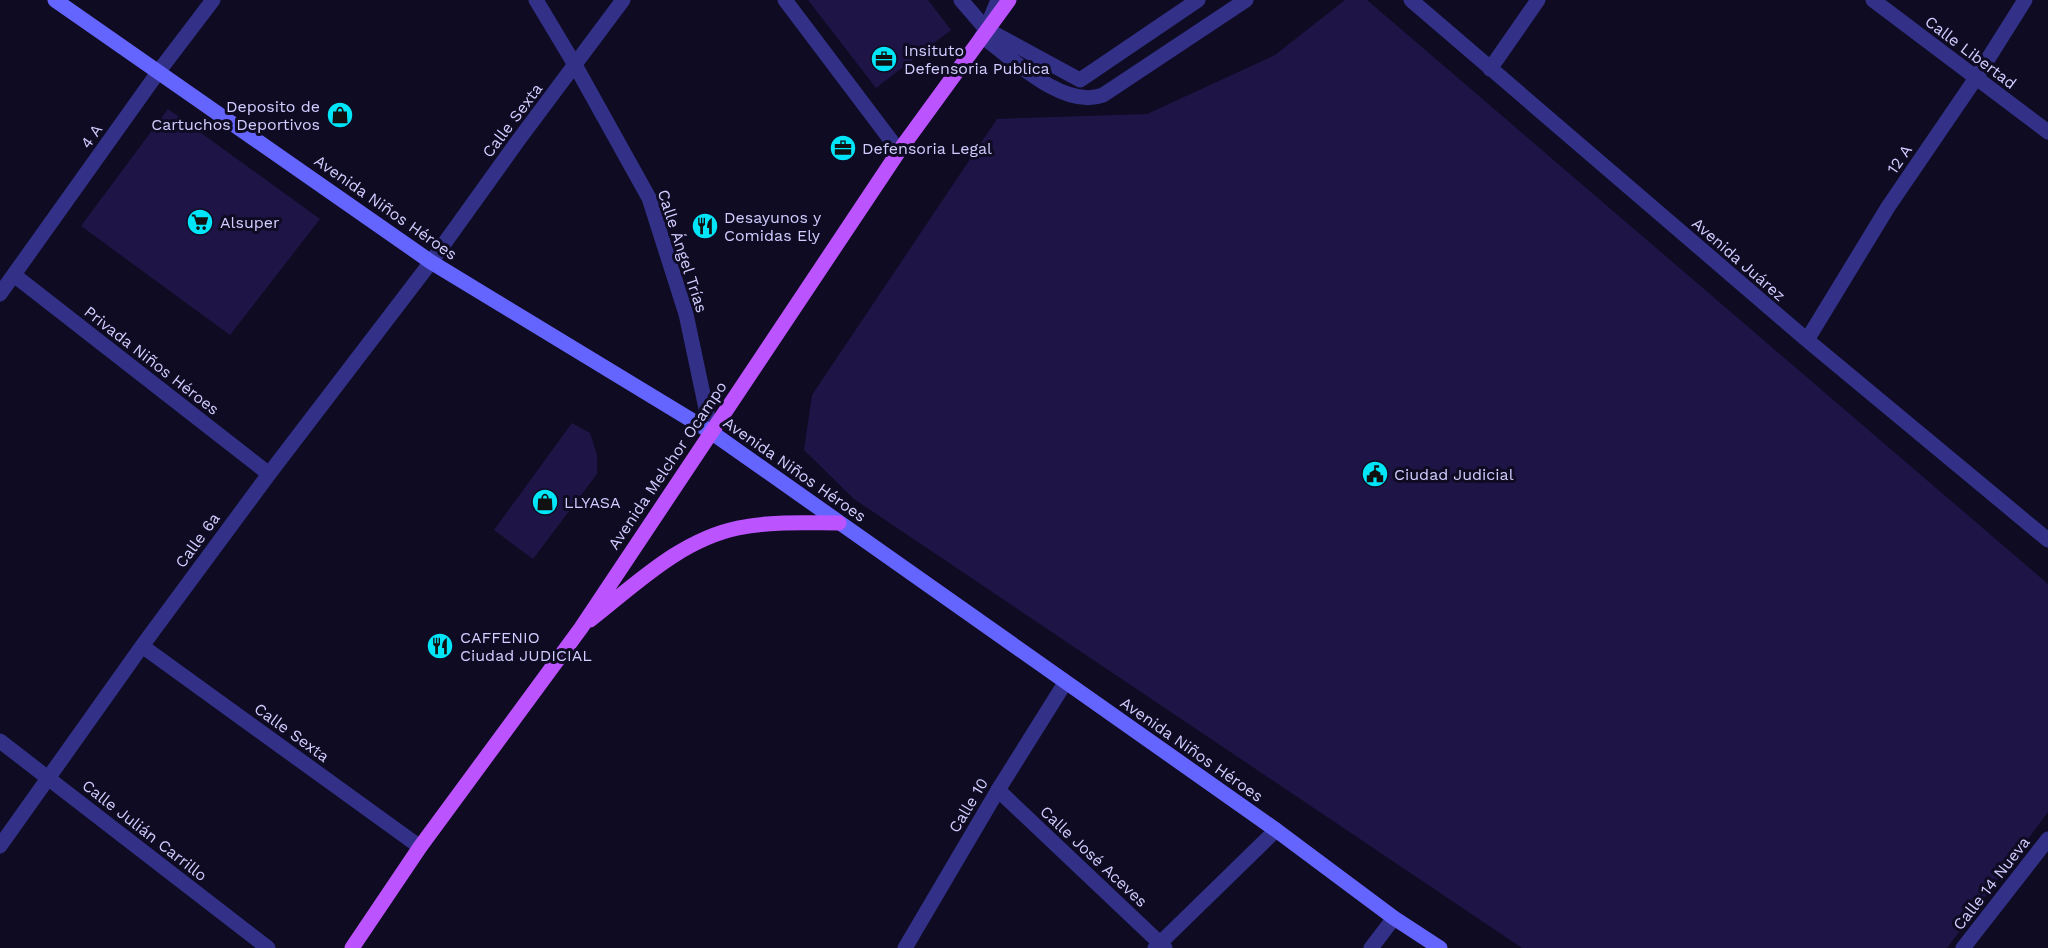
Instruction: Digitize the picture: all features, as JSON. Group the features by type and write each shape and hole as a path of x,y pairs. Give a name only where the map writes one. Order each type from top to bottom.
{"main road":[{"name":"Avenida Niños Héroes","path":"55,0 431,262 711,432 1276,830 1394,918 1440,948"},
{"name":"Avenida Melchor Ocampo","path":"352,948 420,846 581,628 899,151 984,32 1010,0"},
{"path":"581,628 675,555 705,538 738,528 783,523 839,523"}],"street":[{"name":"4 A","path":"0,294 159,71 213,0"},
{"name":"Calle Ángel Trías","path":"536,0 576,65 649,198 686,314 711,432"},
{"name":"Calle Sexta","path":"431,262 623,0"},
{"path":"785,0 899,151"},
{"path":"961,0 984,32 1044,83 1078,97 1091,99 1103,95 1246,0"},
{"path":"984,32 998,0"},
{"path":"984,32 1080,80 1198,0"},
{"name":"Avenida Juárez","path":"1411,0 1807,340 2048,540"},
{"path":"1490,69 1538,0"},
{"name":"Calle Libertad","path":"1873,0 2048,132"},
{"name":"12 A","path":"1807,340 1888,207 1976,78 2025,0"},
{"name":"Calle 6a","path":"0,846 142,646 269,474 431,262"},
{"name":"Privada Niños Héroes","path":"14,275 269,474"},
{"name":"Calle Sexta","path":"142,646 420,846"},
{"name":"Calle 10","path":"904,948 1065,683"},
{"name":"Calle Julián Carrillo","path":"0,741 268,948"},
{"name":"Calle José Aceves","path":"998,790 1160,946"},
{"path":"1160,946 1276,830"},
{"name":"Calle 14 Nueva","path":"1963,948 2048,839"},
{"path":"1371,948 1394,918"}],"building":[{"name":"Insituto Defensoria Publica","path":"808,0 928,0 951,30 876,88"},
{"name":"Ciudad Judicial","path":"1345,0 1367,0 2048,584 2048,812 1947,948 1522,948 854,499 804,450 812,395 997,119 1147,114 1275,55"},
{"name":"Alsuper","path":"168,109 320,219 230,335 81,226"},
{"name":"LLYASA","path":"572,423 590,433 597,455 597,474 533,559 494,530"}],"place":[{"name":"Insituto Defensoria Publica","path":"884,59"},
{"name":"Deposito de Cartuchos Deportivos","path":"340,115"},
{"name":"Defensoria Legal","path":"843,148"},
{"name":"Alsuper","path":"200,222"},
{"name":"Desayunos y Comidas Ely","path":"705,226"},
{"name":"Ciudad Judicial","path":"1375,474"},
{"name":"LLYASA","path":"545,502"},
{"name":"CAFFENIO Ciudad JUDICIAL","path":"440,646"}]}
